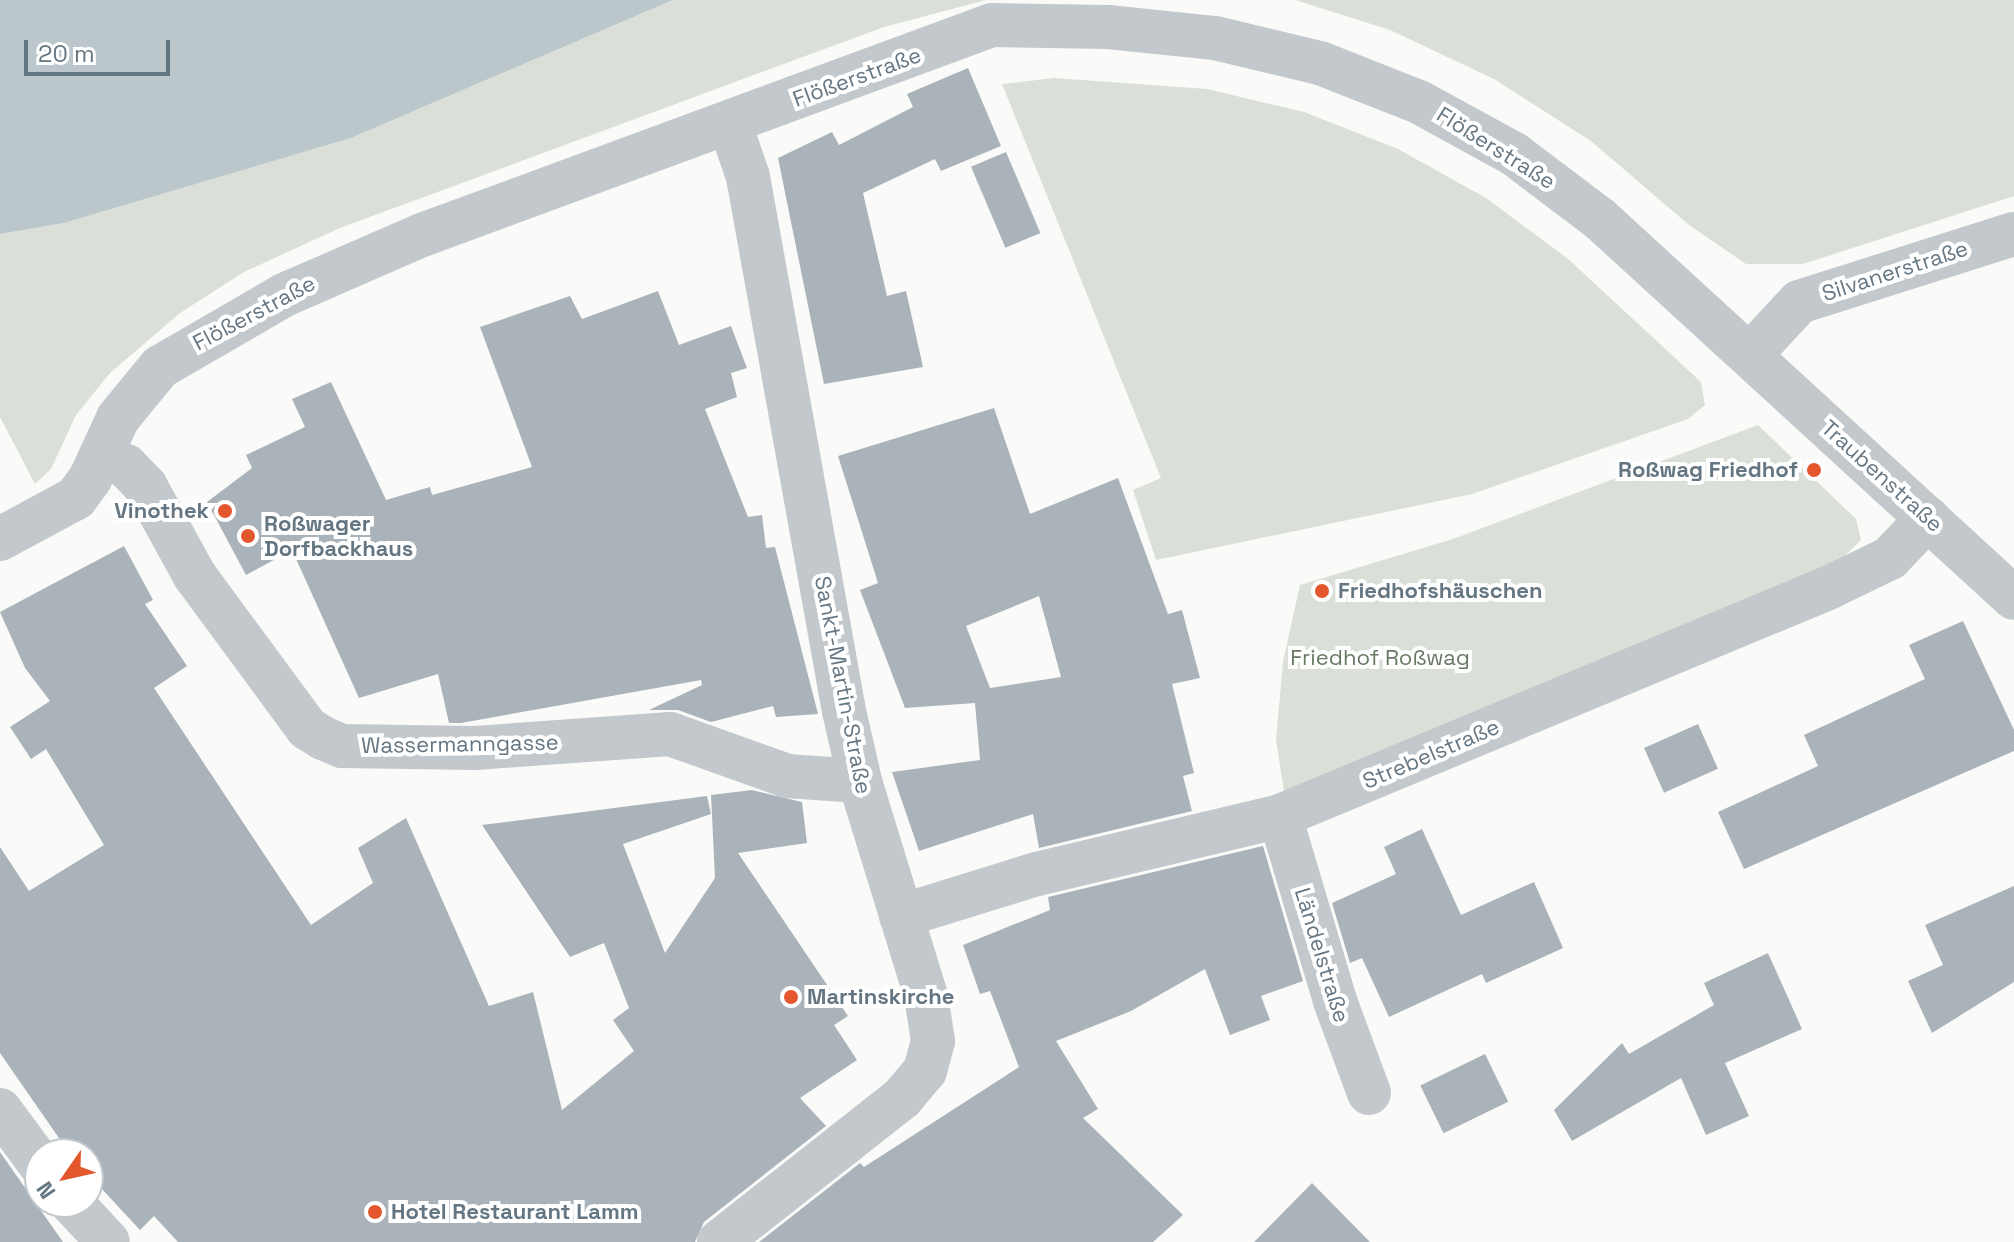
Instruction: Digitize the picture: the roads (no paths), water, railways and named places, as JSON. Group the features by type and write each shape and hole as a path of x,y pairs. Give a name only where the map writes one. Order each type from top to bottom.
{"street":[{"name":"Flößerstraße","path":"0,539 76,498 101,456 118,418 160,367 248,313 422,235 992,25 1162,31 1268,49 1419,102 1514,154 1600,219 1750,355"},
{"name":"Sankt-Martin-Straße","path":"719,1242 902,1098 925,1071 933,1027 860,781 748,177 730,124"},
{"name":"Silvanerstraße","path":"1750,355 1799,302 2014,234"},
{"name":"Traubenstraße","path":"1750,355 2014,598"},
{"name":"Wassermanngasse","path":"101,456 126,466 146,487 195,576 307,728 323,738 342,746 475,748 670,734 787,776 860,781"},
{"name":"Strebelstraße","path":"901,916 1037,874 1280,816 1828,588 1890,558 1928,518"},
{"name":"Ländelstraße","path":"1280,816 1335,1001 1369,1093"},
{"path":"0,1110 24,1142"},
{"path":"86,1218 108,1242"}],"place":[{"name":"Roßwag Friedhof","path":"1814,470"},
{"name":"Vinothek","path":"225,511"},
{"name":"Roßwager Dorfbackhaus","path":"248,536"},
{"name":"Friedhofshäuschen","path":"1322,591"},
{"name":"Martinskirche","path":"791,997"},
{"name":"Hotel Restaurant Lamm","path":"375,1212"}],"park label":[{"name":"Friedhof Roßwag","path":"1380,658"}]}
